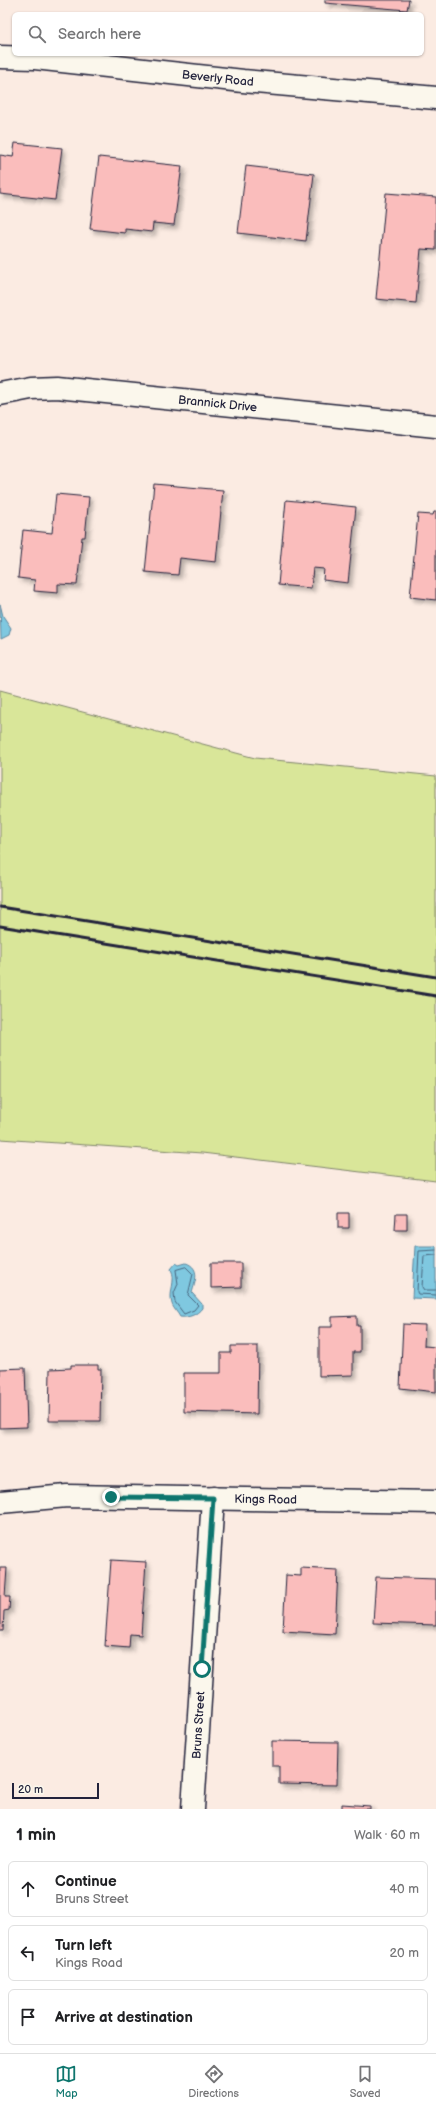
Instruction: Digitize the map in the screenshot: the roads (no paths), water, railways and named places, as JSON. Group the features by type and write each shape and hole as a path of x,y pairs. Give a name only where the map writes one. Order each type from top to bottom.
{"street":[{"name":"Beverly Road","path":"0,57 35,58 243,81 436,98"},
{"name":"Brannick Drive","path":"0,394 31,388 57,387 436,426"},
{"name":"Kings Road","path":"0,1502 67,1496 436,1502"},
{"name":"Bruns Street","path":"194,1809 213,1498"}],"water":[{"path":"0,604 3,616 11,628 9,635 1,639"},
{"path":"415,1246 436,1246 436,1299 412,1298"},
{"path":"176,1263 179,1265 186,1263 194,1268 196,1276 192,1293 202,1304 202,1308 198,1312 186,1317 180,1317 173,1307 171,1300 173,1273 171,1269"}],"railway":[{"path":"0,907 436,977"},
{"path":"0,926 436,996"}]}
